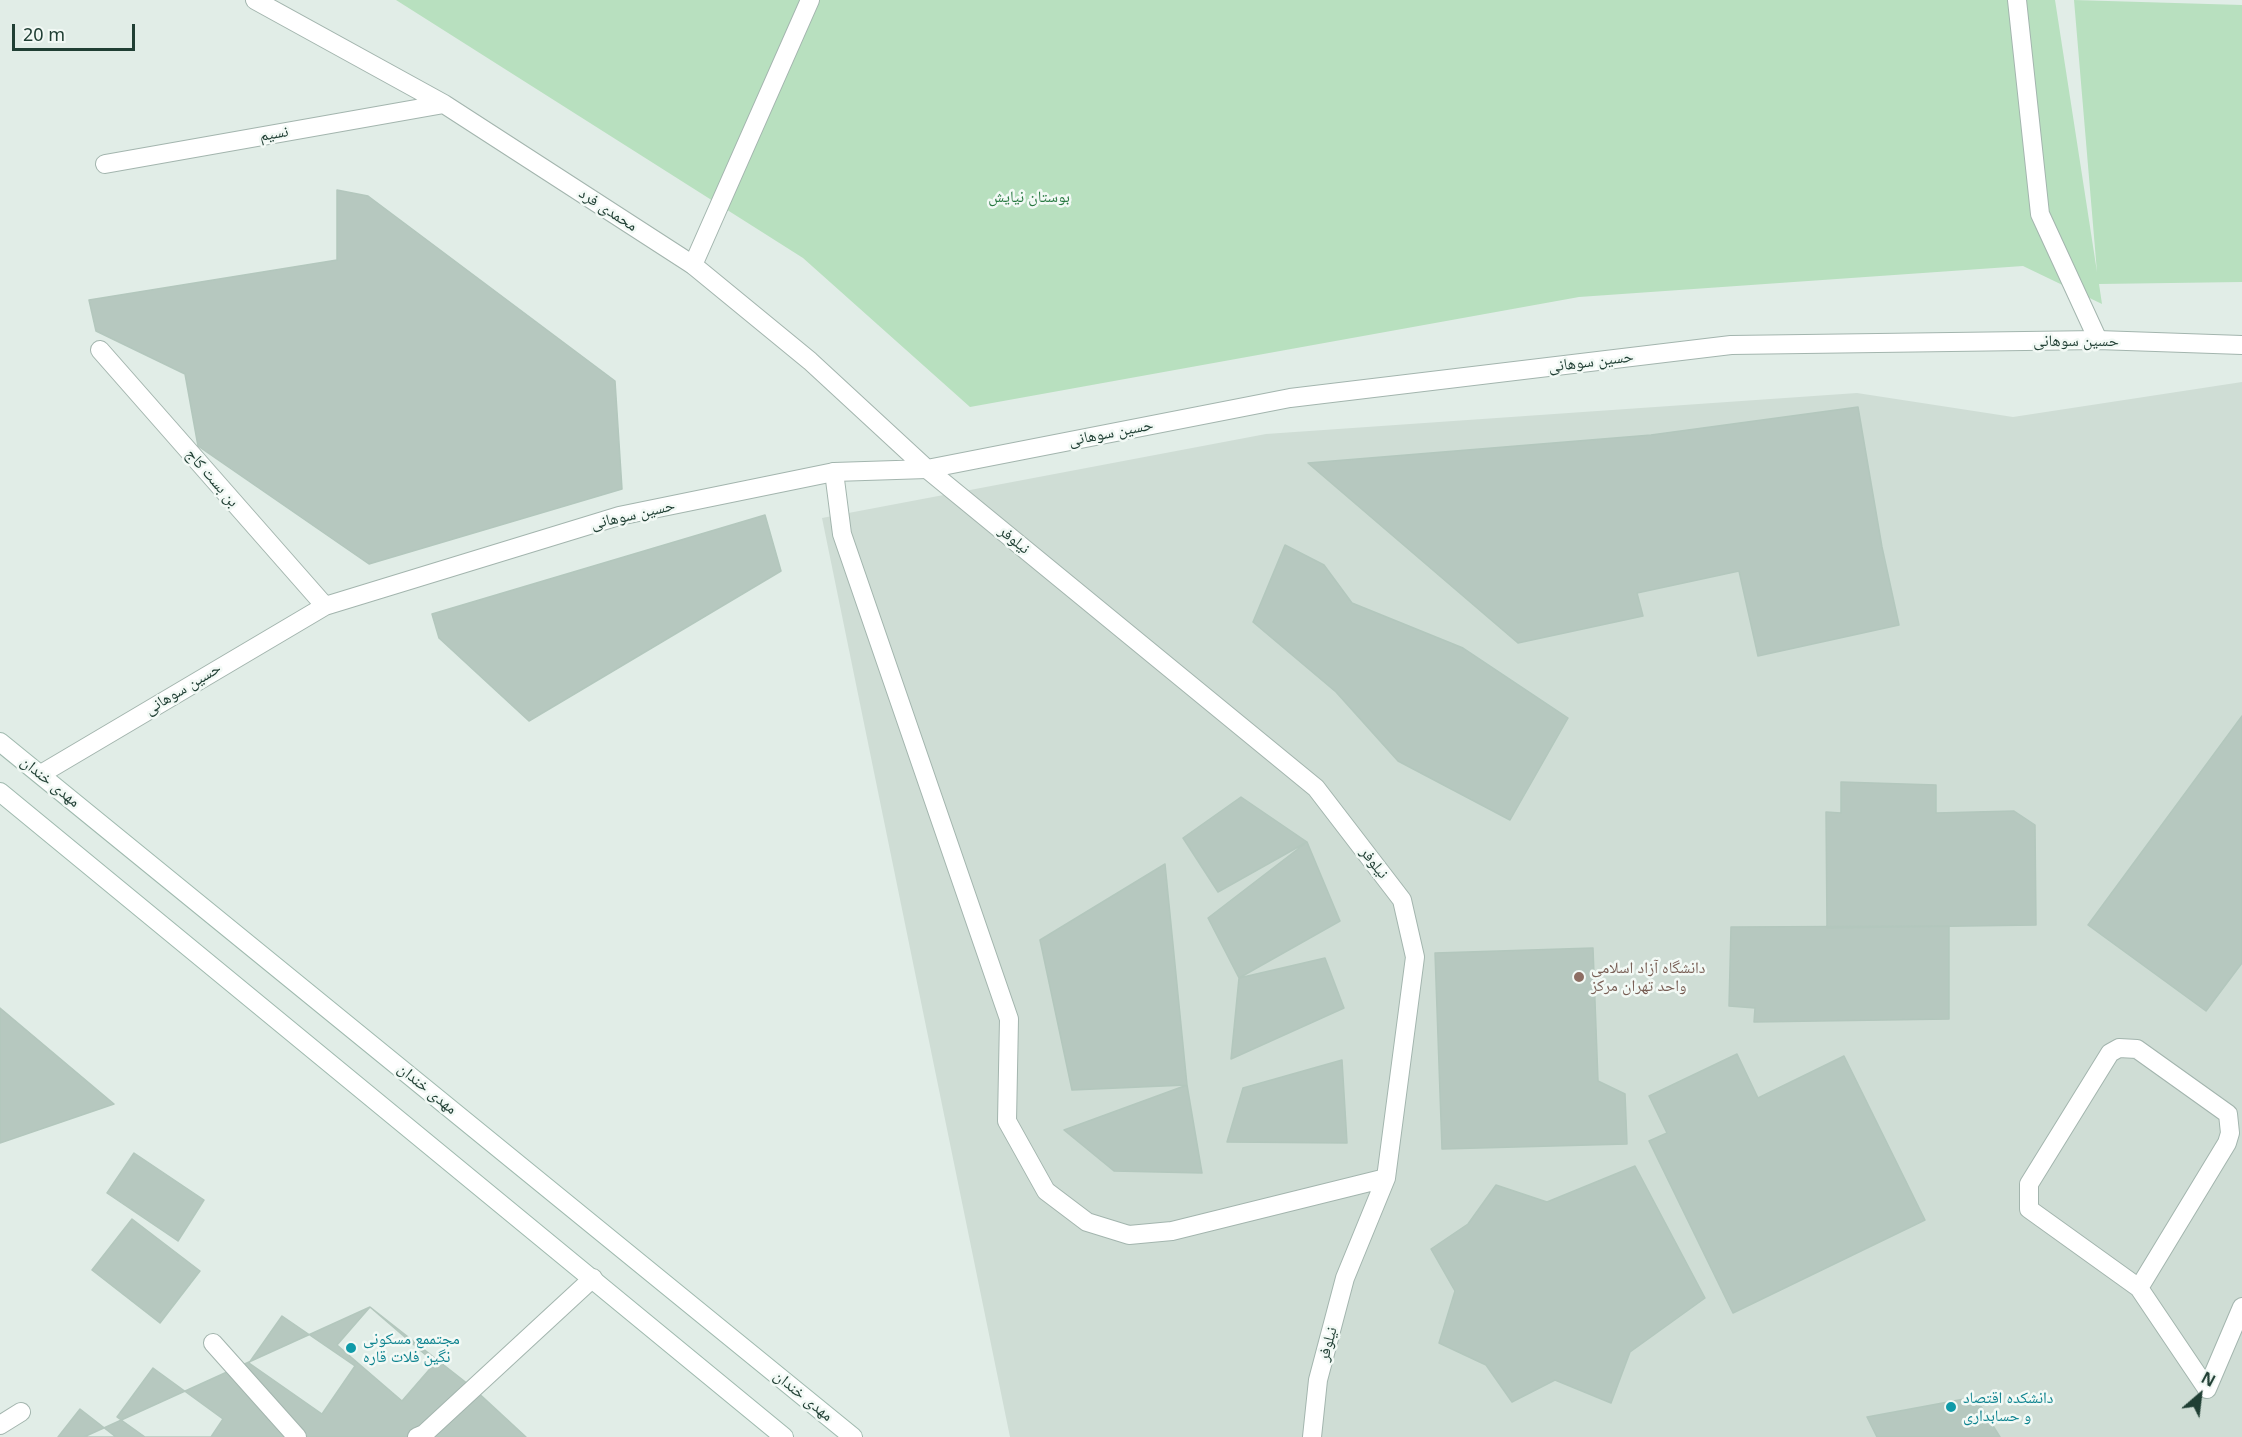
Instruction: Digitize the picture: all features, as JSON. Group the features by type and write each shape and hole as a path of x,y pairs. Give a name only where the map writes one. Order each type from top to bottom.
{"street":[{"name":"محمدی فرد","path":"255,0 444,104 693,265 810,361 927,469"},
{"path":"693,265 810,0"},
{"path":"2017,0 2040,214 2098,340"},
{"name":"نسیم","path":"105,164 444,104"},
{"name":"حسین سوهانی","path":"40,774 325,606 619,516 834,472 927,469 1290,398 1731,345 2098,340 2242,345"},
{"name":"بن بست کاج","path":"100,351 325,606"},
{"name":"نیلوفر","path":"927,469 1316,788 1402,900 1415,957 1386,1178 1345,1278 1318,1380 1312,1437"},
{"path":"834,472 843,534 1009,1019 1007,1121 1046,1191 1087,1222 1129,1235 1172,1231 1386,1178"},
{"name":"مهدی خندان","path":"0,742 853,1437"},
{"path":"1,794 784,1437"},
{"path":"2139,1288 2227,1143 2231,1123 2228,1114 2137,1049 2119,1048 2110,1053 2029,1184 2027,1194 2030,1209 2139,1288 2207,1389 2242,1307"},
{"path":"417,1437 424,1434 593,1278"},
{"path":"213,1343 297,1437"},
{"path":"0,1425 21,1412"}],"shaded area":[{"name":"دانشگاه آزاد اسلامی واحد تهران مرکز","path":"2242,382 2242,1437 1010,1437 822,518 1266,434 1857,393 2013,417"}],"green space":[{"name":"بوستان نیایش","path":"396,0 2055,0 2097,272 2074,0 2242,5 2242,282 2099,284 2102,304 2023,266 1579,297 970,407 803,258"}],"building":[{"path":"337,190 368,196 615,381 622,489 369,564 198,446 185,374 96,331 89,300 337,260"},
{"path":"1858,407 1882,547 1899,625 1758,656 1739,571 1637,593 1643,616 1518,643 1308,463 1651,435"},
{"path":"765,515 781,571 529,721 439,638 432,614"},
{"path":"1285,545 1324,565 1352,603 1463,648 1568,718 1510,820 1398,761 1336,692 1253,622"},
{"path":"2242,716 2242,963 2206,1011 2088,925"},
{"path":"1841,782 1936,785 1936,813 2014,811 2035,825 2036,925 1827,928 1826,812 1841,813"},
{"path":"1241,797 1307,842 1218,892 1183,838"},
{"path":"1307,842 1340,921 1239,978 1208,918"},
{"path":"1165,864 1187,1085 1072,1090 1040,940"},
{"path":"1949,926 1949,1019 1754,1022 1755,1008 1729,1006 1731,927"},
{"path":"1593,948 1598,1081 1625,1094 1627,1144 1442,1149 1435,953"},
{"path":"1325,958 1344,1008 1231,1059 1239,978"},
{"path":"0,1008 114,1104 0,1143"},
{"path":"1737,1054 1758,1098 1844,1056 1925,1220 1733,1313 1649,1141 1667,1133 1649,1096"},
{"path":"1342,1060 1347,1143 1227,1142 1243,1088"},
{"path":"1187,1085 1202,1173 1114,1171 1064,1130"},
{"path":"134,1153 204,1200 178,1241 107,1193"},
{"path":"1635,1166 1705,1298 1630,1352 1611,1403 1555,1380 1512,1402 1486,1365 1439,1343 1455,1291 1431,1249 1468,1224 1496,1185 1547,1202"},
{"path":"132,1219 200,1271 160,1323 92,1270"},
{"path":"370,1307 435,1363 402,1401 337,1345"},
{"name":"مجتممع مسکونی نگین فلات قاره","path":"370,1307 473,1388 526,1437 84,1437"},
{"path":"282,1316 355,1366 322,1414 249,1363"},
{"path":"153,1368 223,1419 211,1437 145,1437 117,1417"},
{"name":"دانشکده اقتصاد و حسابداری","path":"1975,1397 2000,1437 1877,1437 1867,1417"},
{"path":"80,1409 116,1437 58,1437"}],"place":[{"name":"دانشگاه آزاد اسلامی واحد تهران مرکز","path":"1579,977"},
{"name":"مجتممع مسکونی نگین فلات قاره","path":"351,1348"},
{"name":"دانشکده اقتصاد و حسابداری","path":"1951,1407"}]}
